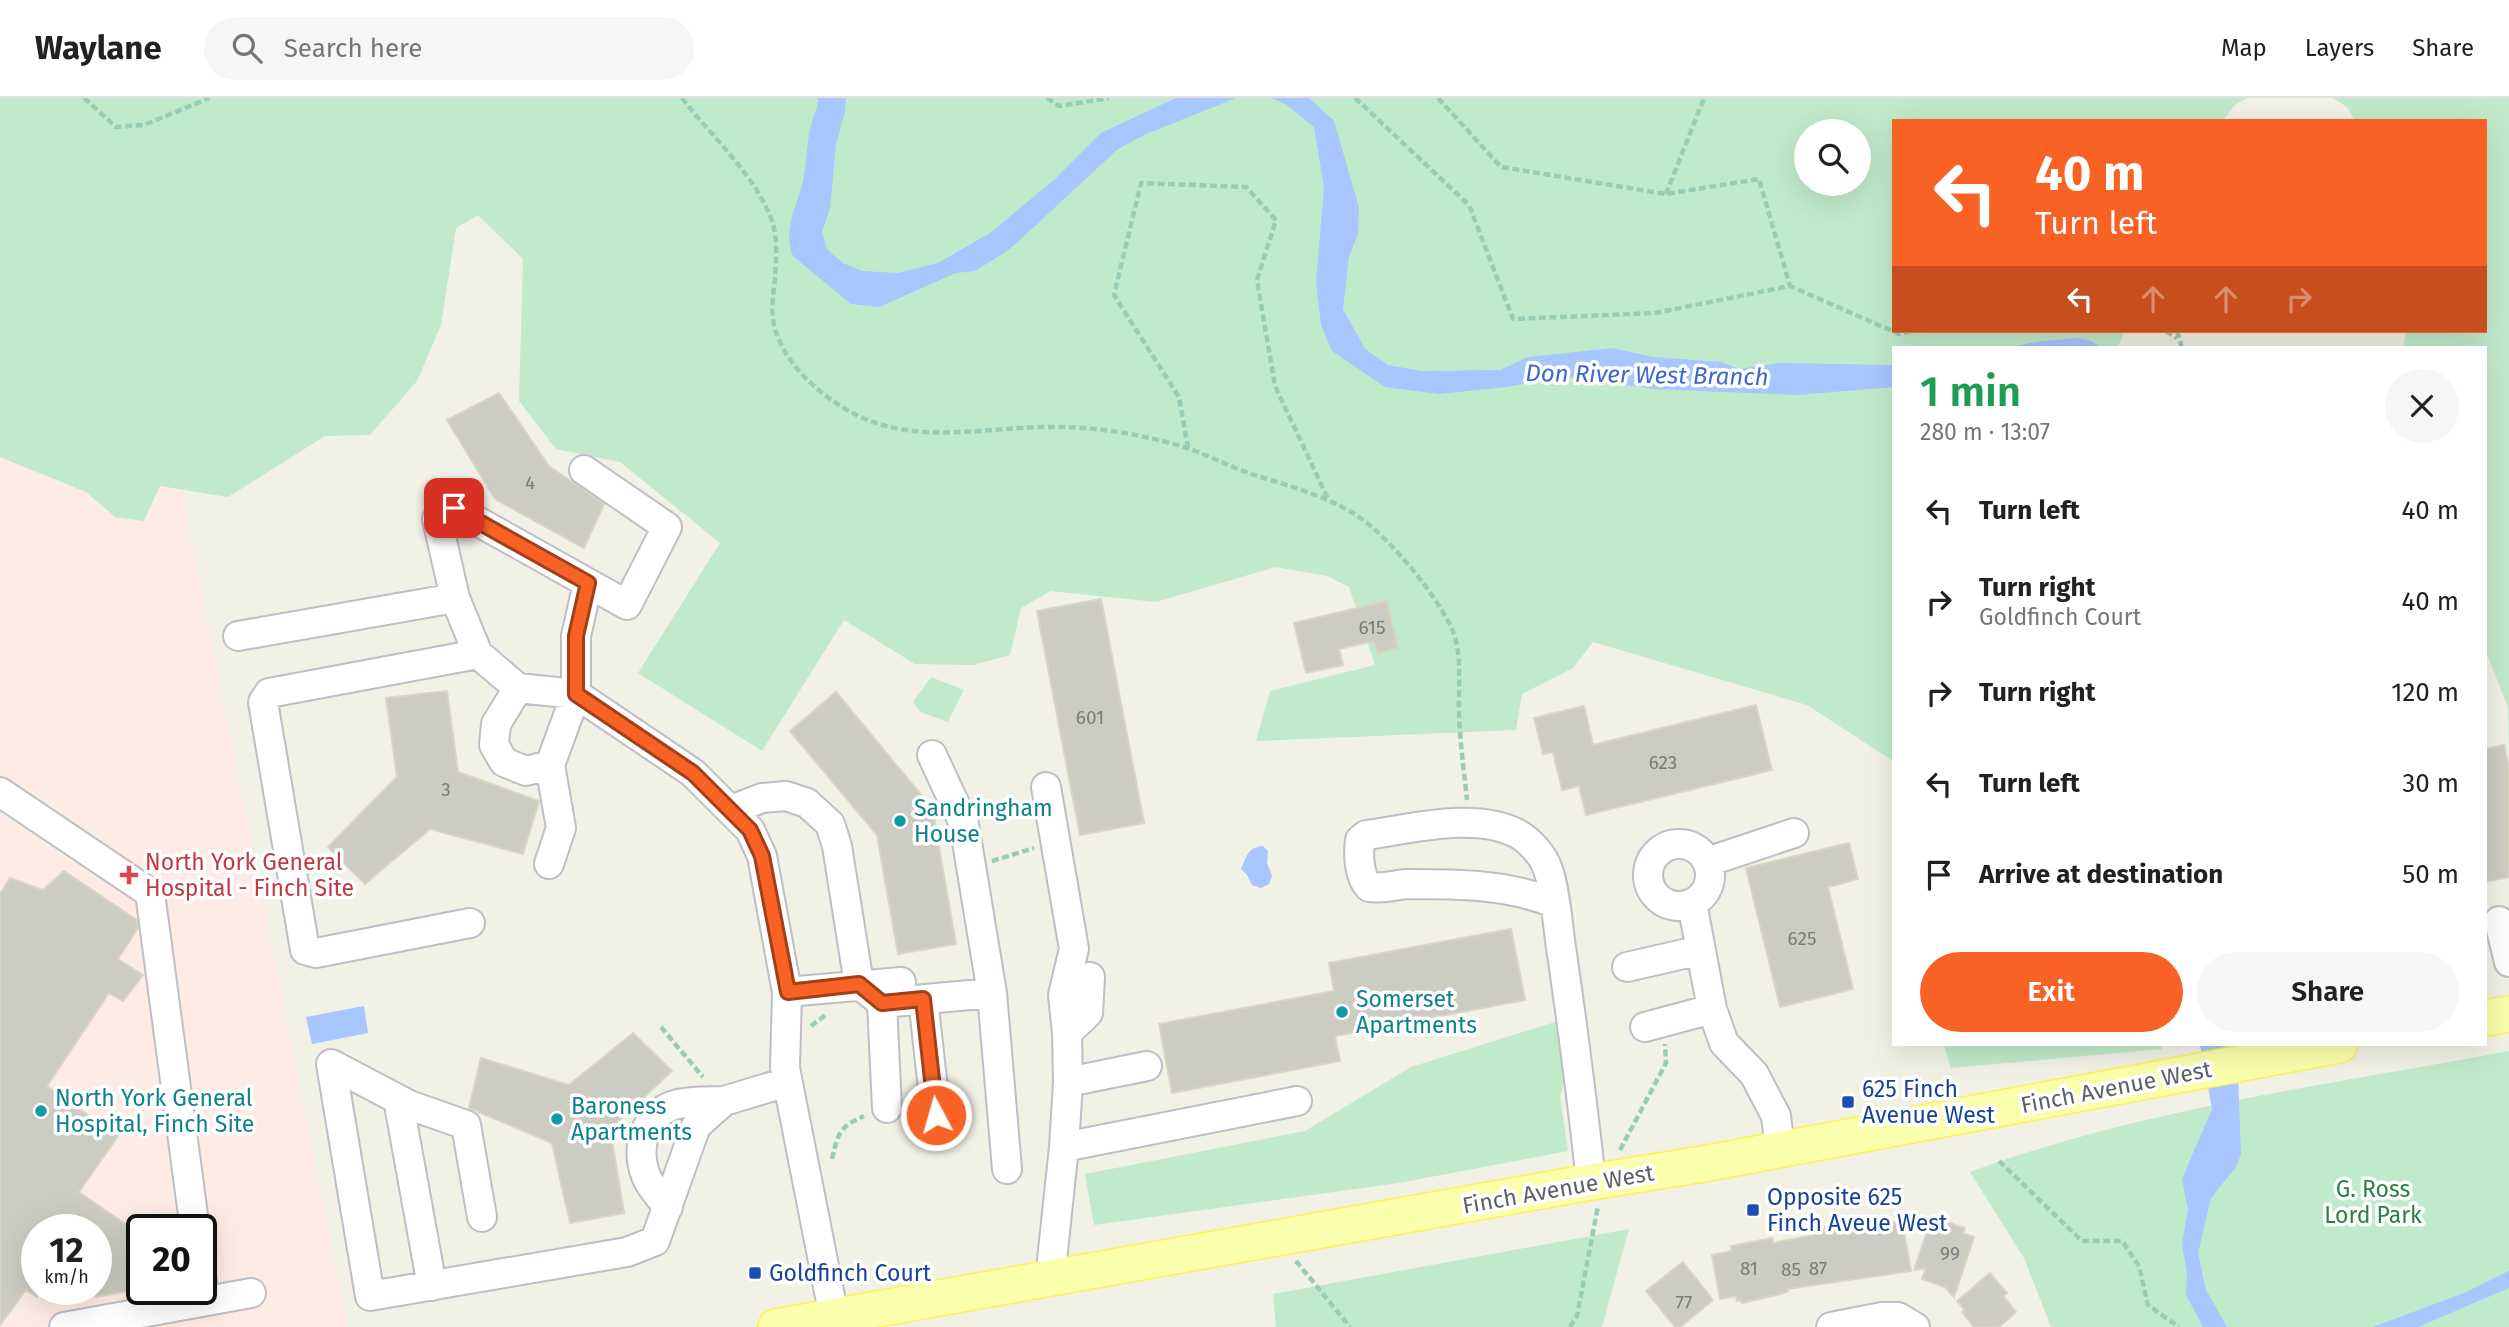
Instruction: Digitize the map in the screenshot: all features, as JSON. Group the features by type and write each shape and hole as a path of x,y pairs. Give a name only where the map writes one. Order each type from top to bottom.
{"main road":[{"path":"2487,1018 2509,1014"},
{"name":"Finch Avenue West","path":"776,1327 835,1323 1051,1279 1780,1149 2334,1046"}],"street":[{"path":"584,470 667,527 627,606 454,508 437,519 455,598 478,654 518,688 576,694 693,773 750,830 762,856 788,992 785,1068 835,1323"},
{"path":"549,864 561,828 550,765 576,694 576,636 588,583"},
{"path":"238,636 455,598"},
{"path":"470,923 316,953 305,950 263,702 269,693 478,654"},
{"path":"518,688 496,724 494,745 504,762 526,771 550,765"},
{"path":"932,755 964,824 992,993 1007,1169"},
{"path":"1046,787 1074,949 1063,995 1068,1082 1051,1279"},
{"path":"0,792 150,893 193,1214"},
{"path":"732,810 762,798 786,796 807,803 830,824 837,846 859,984 882,1003 992,993"},
{"path":"1554,903 1532,894 1499,888 1435,884 1374,888 1365,883 1359,850 1360,840 1366,835 1470,821 1490,824 1516,832 1527,839 1548,869 1554,903 1583,1110 1597,1181"},
{"path":"1707,862 1794,833"},
{"path":"1673,844 1693,847 1707,862 1709,881 1700,897 1692,903 1671,905 1654,894 1648,874 1650,863 1663,848 1673,844"},
{"path":"1692,903 1712,1009 1724,1043 1754,1074 1776,1116 1780,1149"},
{"path":"2497,920 2509,962"},
{"path":"1627,967 1700,950"},
{"path":"1067,1034 1088,1013 1090,977"},
{"path":"788,992 901,982"},
{"path":"923,999 936,1115"},
{"path":"875,1112 882,1003"},
{"path":"1654,1025 1712,1009"},
{"path":"482,1217 466,1125 398,1098 331,1064 370,1296 627,1252 655,1241 696,1126 724,1101"},
{"path":"1068,1082 1147,1066"},
{"path":"668,1207 646,1177 640,1146 646,1128 665,1109 688,1103 724,1101 787,1082"},
{"path":"398,1098 432,1286"},
{"path":"1064,1147 1297,1101"},
{"path":"217,1289 251,1293"},
{"path":"69,1327 145,1305"},
{"path":"1831,1327 1882,1317 1898,1317 1915,1327"}],"path":[{"path":"84,98 116,127 144,125 209,98"},
{"path":"682,98 754,184 773,224 776,255 772,318 781,344 799,372 834,402 880,425 924,434 1051,427 1108,431 1188,448 1222,464 1330,502 1363,520 1392,547 1432,596 1452,629 1459,659 1460,745 1470,821"},
{"path":"1047,98 1059,106 1109,98"},
{"path":"1355,98 1469,205 1513,319 1655,313 1790,286 1892,331"},
{"path":"1438,98 1501,167 1666,194 1759,179 1790,286"},
{"path":"1666,194 1704,98"},
{"path":"1188,448 1178,397 1115,295 1141,183 1246,187 1276,220 1257,280 1275,386 1330,502"},
{"path":"2169,333 2178,338"},
{"path":"2177,333 2181,346"},
{"path":"971,868 1055,841"},
{"path":"1570,1327 1577,1316 1597,1181 1666,1063 1654,1025"},
{"path":"661,1027 724,1101"},
{"path":"832,1159 838,1134 847,1124 875,1112"},
{"path":"1998,1161 2082,1241 2122,1241 2138,1266 2148,1305 2179,1327"},
{"path":"1277,1238 1350,1327"}],"shaded area":[{"name":"North York General Hospital - Finch Site","path":"0,457 86,492 115,517 160,486 181,489 348,1327 0,1327"}],"green space":[{"path":"0,98 2247,98 2236,104 2224,119 1892,119 1892,333 2124,333 2118,346 1892,346 1892,760 1807,705 1593,642 1573,668 1522,694 1516,730 1256,741 1270,691 1375,665 1349,587 1327,576 1275,567 1156,602 1051,591 1021,608 1010,655 973,665 915,664 844,620 762,751 638,673 720,543 620,462 556,449 519,401 523,259 478,215 456,228 441,325 417,381 370,435 325,436 228,497 160,486 144,521 115,517 86,492 0,457"},
{"path":"2333,98 2509,98 2509,754 2508,707 2487,657 2487,346 2403,346 2406,333 2487,333 2487,119 2354,119 2347,107"},
{"path":"931,677 964,690 948,722 920,712 913,702"},
{"path":"1555,1022 1569,1035 1571,1065 1560,1096 1568,1151 1399,1183 1094,1225 1085,1174 1305,1131 1411,1067"},
{"path":"1944,1046 2161,1046 2162,1049 1951,1068"},
{"name":"G. Ross Lord Park","path":"2509,1051 2509,1327 2051,1327 2024,1258 1970,1172 2035,1150 2169,1115 2305,1087"},
{"path":"1629,1229 1602,1327 1276,1327 1273,1294"}],"water":[{"path":"818,98 846,98 836,144 830,208 822,232 827,249 843,263 862,271 898,273 938,263 990,233 1055,179 1101,133 1176,98 1236,98 1144,135 1118,149 1010,249 975,271 956,273 879,307 851,304 793,256 790,246 790,225 802,185"},
{"name":"Don River West Branch","path":"1271,98 1309,98 1334,121 1359,207 1358,234 1349,257 1343,309 1365,349 1388,365 1421,371 1500,370 1528,357 1612,348 1653,357 1721,362 1739,369 1779,363 1892,365 1892,387 1797,395 1654,389 1561,376 1507,387 1439,394 1385,387 1332,351 1321,325 1316,282 1324,187 1314,127 1287,105"},
{"path":"2077,338 2099,346 2017,346"},
{"path":"1263,846 1268,851 1267,863 1272,876 1269,884 1261,888 1252,885 1241,869 1251,851"},
{"path":"364,1006 368,1033 312,1044 306,1017"},
{"path":"2200,1046 2237,1046 2241,1155 2235,1168 2211,1198 2198,1253 2206,1290 2227,1327 2203,1327 2186,1295 2187,1274 2182,1244 2188,1210 2182,1179 2212,1109"},
{"path":"2509,1271 2509,1288 2418,1327 2373,1327 2464,1293"}],"building":[{"path":"499,393 549,466 604,504 584,548 495,499 447,420"},
{"path":"1101,599 1144,823 1080,835 1037,611"},
{"path":"1387,601 1398,648 1377,653 1374,641 1339,649 1343,665 1306,673 1294,623"},
{"path":"447,691 458,772 539,801 523,854 430,829 365,884 328,847 397,777 386,698"},
{"name":"Sandringham House","path":"836,692 932,808 956,944 898,954 877,835 790,731"},
{"path":"1756,705 1772,770 1586,815 1579,786 1562,790 1553,752 1543,754 1534,718 1584,706 1593,745"},
{"path":"2504,745 2509,768 2509,877 2487,882 2487,749"},
{"path":"1849,843 1858,879 1828,887 1853,989 1780,1007 1746,868"},
{"name":"North York General Hospital, Finch Site","path":"64,871 137,920 138,928 118,959 143,975 123,1001 109,993 47,1086 118,1136 79,1192 110,1214 21,1214 21,1297 0,1325 0,894 10,878 43,890"},
{"name":"Somerset Apartments","path":"1511,929 1525,1000 1335,1036 1340,1061 1172,1093 1159,1024 1334,991 1329,963"},
{"name":"Baroness Apartments","path":"633,1033 672,1071 610,1129 624,1213 570,1223 552,1143 469,1108 481,1058 569,1085"},
{"name":"North York General Hospital, Finch Site","path":"112,1215 126,1225 126,1291 112,1294"},
{"path":"1880,1219 1882,1225 1902,1221 1911,1271 1787,1289 1784,1293 1742,1303 1741,1300 1737,1301 1736,1296 1720,1299 1712,1255 1732,1251 1731,1246 1772,1238 1773,1243 1819,1234 1818,1228"},
{"path":"1943,1221 1965,1228 1963,1233 1974,1237 1954,1297 1945,1287 1922,1279 1926,1268 1914,1270 1930,1223 1941,1226"},
{"path":"1683,1262 1713,1300 1680,1327 1675,1327 1646,1291"},
{"path":"1990,1273 2007,1293 2003,1296 2016,1312 1999,1327 1974,1327 1957,1301"}],"place":[{"name":"Sandringham House","path":"900,821"},
{"name":"North York General Hospital - Finch Site","path":"129,875"},
{"name":"Somerset Apartments","path":"1342,1012"},
{"name":"625 Finch Avenue West","path":"1848,1102"},
{"name":"North York General Hospital, Finch Site","path":"41,1111"},
{"name":"Baroness Apartments","path":"557,1119"},
{"name":"Opposite 625 Finch Aveue West","path":"1753,1210"},
{"name":"Goldfinch Court","path":"755,1273"}],"route":[{"path":"454,508 588,583 576,636 576,694 693,773 750,830 762,856 788,992 859,984 882,1003 923,999 936,1115"}]}
